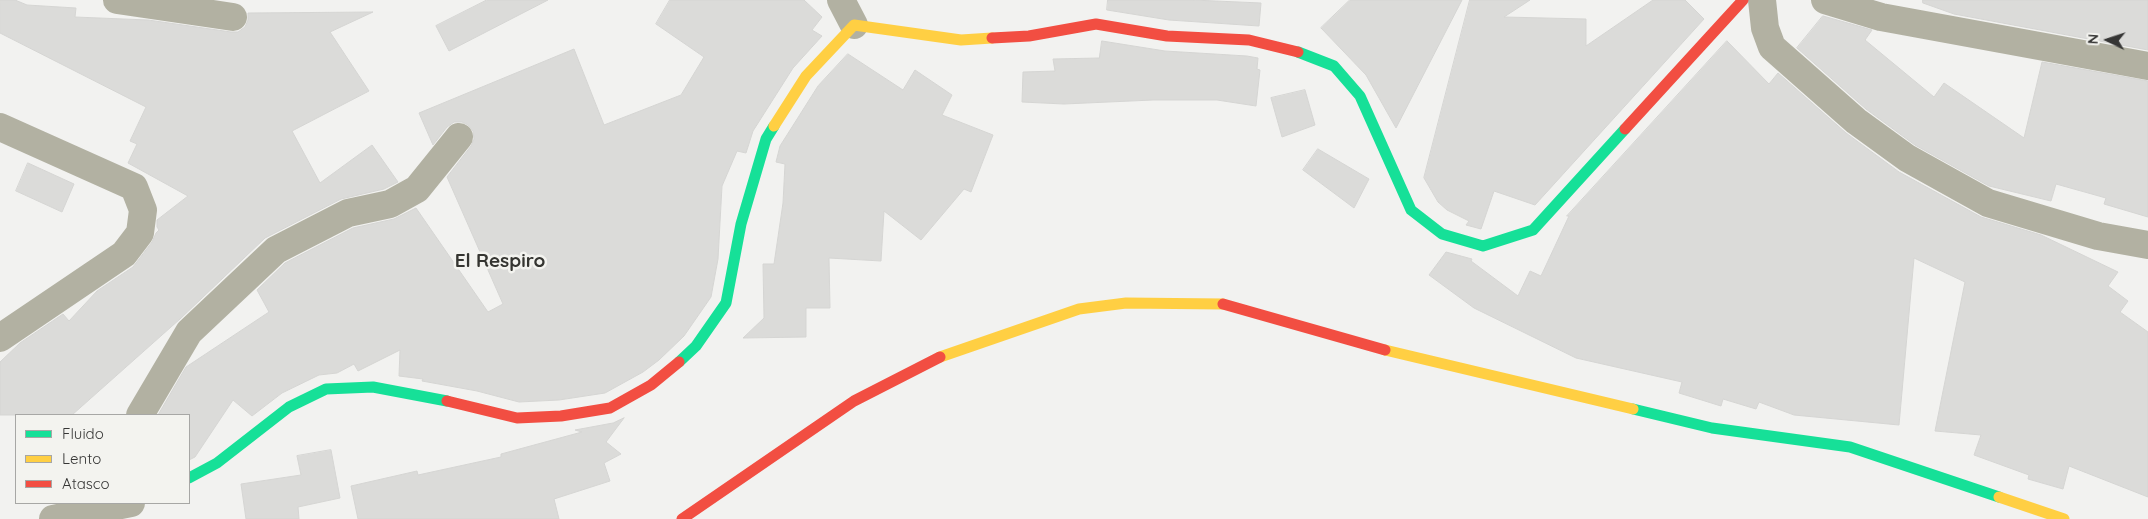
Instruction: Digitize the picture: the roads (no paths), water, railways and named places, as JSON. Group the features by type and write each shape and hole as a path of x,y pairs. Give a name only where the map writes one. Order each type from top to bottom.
{"street":[{"path":"117,0 233,17"},
{"path":"841,0 854,24"},
{"path":"854,24 961,40 1029,36 1096,24 1167,36 1249,40 1292,50 1334,66 1360,96 1411,210 1442,234 1483,246 1533,230 1743,0"},
{"path":"1762,0 1765,28 1772,47 1856,122 1907,158 1988,203 2098,236 2148,246"},
{"path":"1825,0 1881,17 2148,66"},
{"path":"190,477 216,463 289,407 326,389 373,387 451,402 517,418 561,416 610,408 651,385 669,372 696,346 726,303 741,224 766,139 806,76 854,24"},
{"path":"0,127 134,187 143,210 140,233 124,254 0,338"},
{"path":"141,414 189,332 276,250 348,213 390,204 417,189 459,137"},
{"path":"682,519 854,401 934,359 1079,310 1126,303 1218,304 1385,350 1712,428 1850,447 2064,519"},
{"path":"54,519 68,504"},
{"path":"54,519 126,504"}],"district":[{"name":"El Respiro","path":"500,261"}]}
